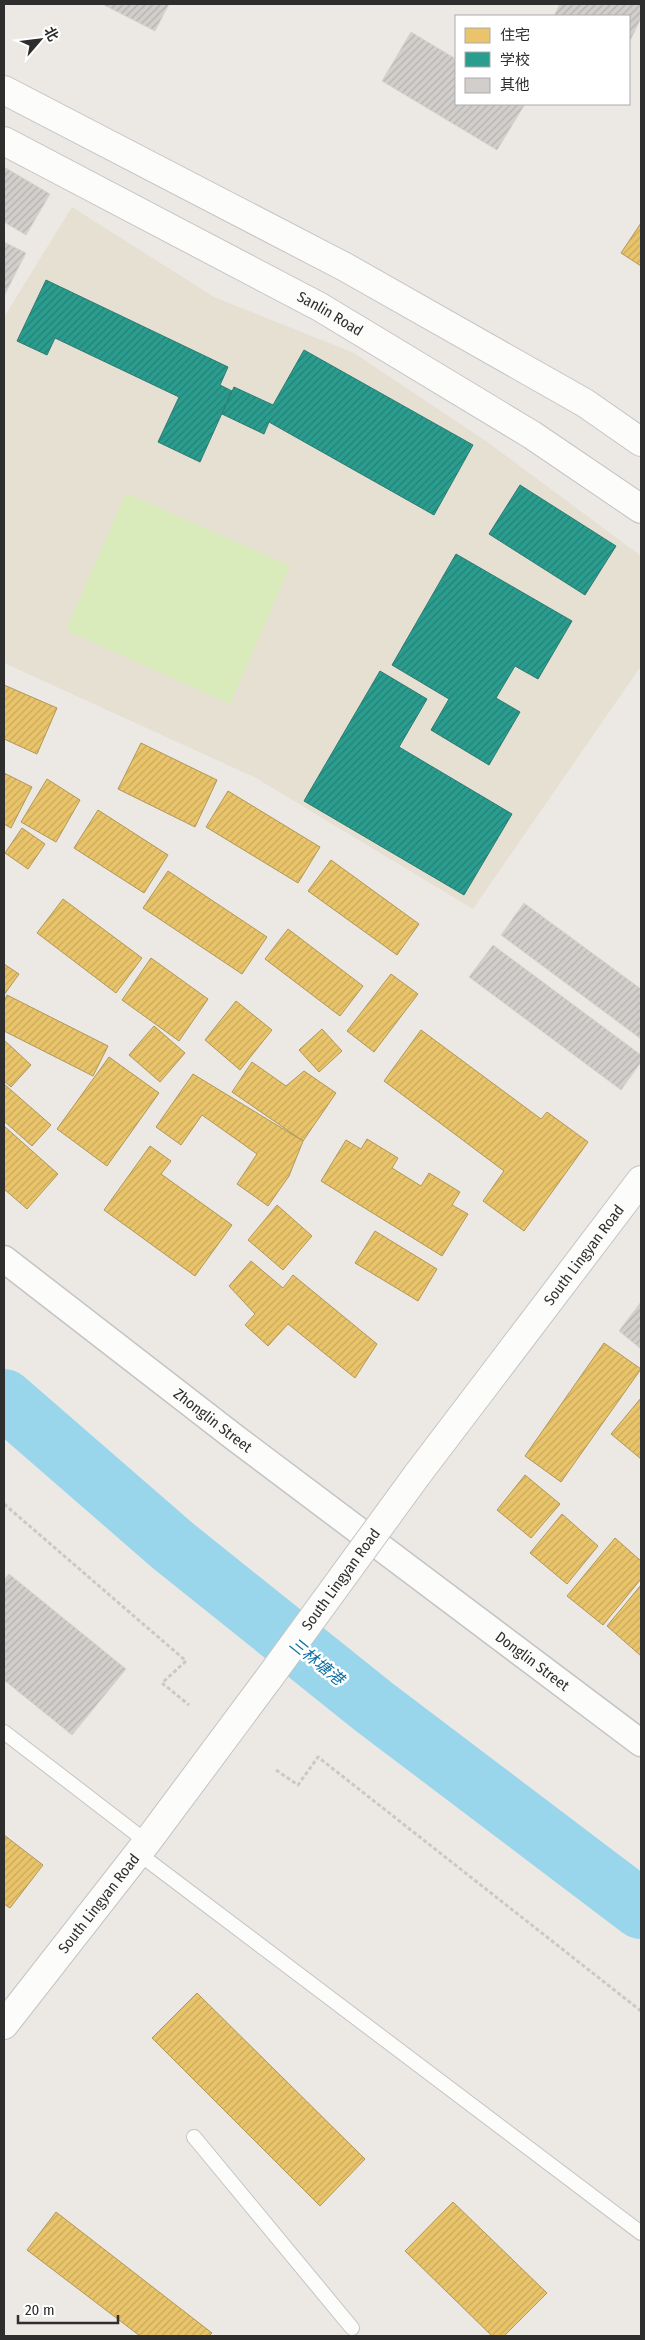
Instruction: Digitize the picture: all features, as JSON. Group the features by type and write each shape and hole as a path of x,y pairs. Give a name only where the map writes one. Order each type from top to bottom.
{"main road":[{"path":"4,90 345,267 585,403 641,442"},
{"name":"Sanlin Road","path":"4,141 320,307 532,435 641,509"},
{"name":"South Lingyan Road","path":"4,2025 143,1847 417,1475 641,1180"}],"street":[{"name":"Zhonglin Street","path":"4,1259 234,1437 424,1580"},
{"name":"Donglin Street","path":"424,1580 641,1743"}],"lane":[{"path":"4,1732 143,1847 641,2232"},
{"path":"194,2136 352,2328"}],"path":[{"path":"4,1504 186,1661 162,1683 189,1705"},
{"path":"276,1770 298,1785 318,1757 641,2011"}],"shaded area":[{"path":"72,207 214,297 354,353 486,441 641,556 641,666 473,909 256,778 4,663 4,317"}],"green space":[{"path":"126,493 290,566 230,704 66,630"}],"building: 住宅":[{"path":"641,223 641,266 621,253"},
{"path":"4,685 57,708 37,754 4,739"},
{"path":"141,743 217,780 195,827 118,789"},
{"path":"4,773 32,787 11,828 4,824"},
{"path":"47,779 80,800 56,842 21,822"},
{"path":"228,791 320,847 298,883 206,827"},
{"path":"98,810 168,855 144,893 74,848"},
{"path":"22,828 45,844 28,869 5,853"},
{"path":"331,860 419,924 397,955 308,891"},
{"path":"168,871 267,937 242,974 143,908"},
{"path":"63,899 142,958 116,993 37,933"},
{"path":"288,929 363,986 340,1016 265,959"},
{"path":"151,958 208,999 179,1041 122,1000"},
{"path":"4,964 19,974 4,995"},
{"path":"391,974 418,994 374,1052 347,1031"},
{"path":"7,995 108,1046 93,1076 4,1031 4,1002"},
{"path":"236,1001 272,1030 240,1070 205,1040"},
{"path":"154,1026 185,1053 160,1082 129,1055"},
{"path":"322,1029 342,1051 319,1072 299,1050"},
{"path":"421,1030 541,1119 547,1112 588,1142 524,1231 483,1201 504,1171 384,1081"},
{"path":"4,1040 31,1065 11,1087 4,1081"},
{"path":"109,1057 159,1093 107,1166 57,1129"},
{"path":"252,1062 286,1086 304,1071 336,1093 303,1141 232,1092"},
{"path":"193,1074 303,1141 289,1176 268,1206 237,1184 257,1154 202,1115 181,1145 156,1127"},
{"path":"4,1084 51,1125 32,1146 4,1121"},
{"path":"4,1126 58,1174 27,1209 4,1189"},
{"path":"367,1139 398,1158 392,1168 421,1186 429,1173 460,1192 452,1205 468,1214 442,1256 321,1181 346,1140 361,1149"},
{"path":"150,1146 171,1161 161,1174 232,1225 195,1276 104,1210"},
{"path":"277,1205 312,1236 283,1270 248,1240"},
{"path":"375,1231 437,1269 418,1301 355,1263"},
{"path":"251,1261 283,1288 293,1275 377,1344 355,1378 288,1324 268,1346 245,1325 255,1314 229,1286"},
{"path":"604,1343 641,1369 561,1482 525,1456"},
{"path":"641,1398 641,1459 611,1434"},
{"path":"525,1475 560,1504 531,1538 497,1510"},
{"path":"562,1514 598,1546 567,1584 530,1553"},
{"path":"615,1538 641,1561 641,1579 603,1625 567,1596"},
{"path":"641,1585 641,1656 607,1626"},
{"path":"4,1835 43,1865 10,1908 4,1904"},
{"path":"197,1993 365,2159 320,2206 152,2038"},
{"path":"453,2202 547,2293 504,2336 492,2336 405,2251"},
{"path":"56,2212 212,2333 209,2336 140,2336 27,2250"}],"building: 学校":[{"path":"46,280 228,367 220,385 232,391 200,462 158,442 179,397 55,338 47,355 17,341"},
{"path":"304,350 473,445 434,515 269,422 264,434 222,414 234,387 273,405"},
{"path":"520,485 616,546 585,595 489,534"},
{"path":"456,554 572,621 538,679 515,666 496,698 520,712 489,765 431,730 449,699 392,665"},
{"path":"380,671 427,699 399,747 512,814 464,895 304,801"}],"building: 其他":[{"path":"102,4 169,4 155,31"},
{"path":"560,4 641,4 641,18 630,41 630,15 554,15"},
{"path":"411,32 455,58 455,105 524,105 497,150 382,81"},
{"path":"4,167 50,194 26,235 4,222"},
{"path":"4,242 26,253 4,296"},
{"path":"524,903 641,989 641,1039 501,935"},
{"path":"493,945 641,1055 641,1062 621,1090 469,977"},
{"path":"641,1302 641,1349 619,1331"},
{"path":"9,1574 126,1669 72,1735 4,1680 4,1580"}],"waterway":[{"name":"三林塘港","path":"4,1399 172,1545 374,1707 641,1909"}]}
